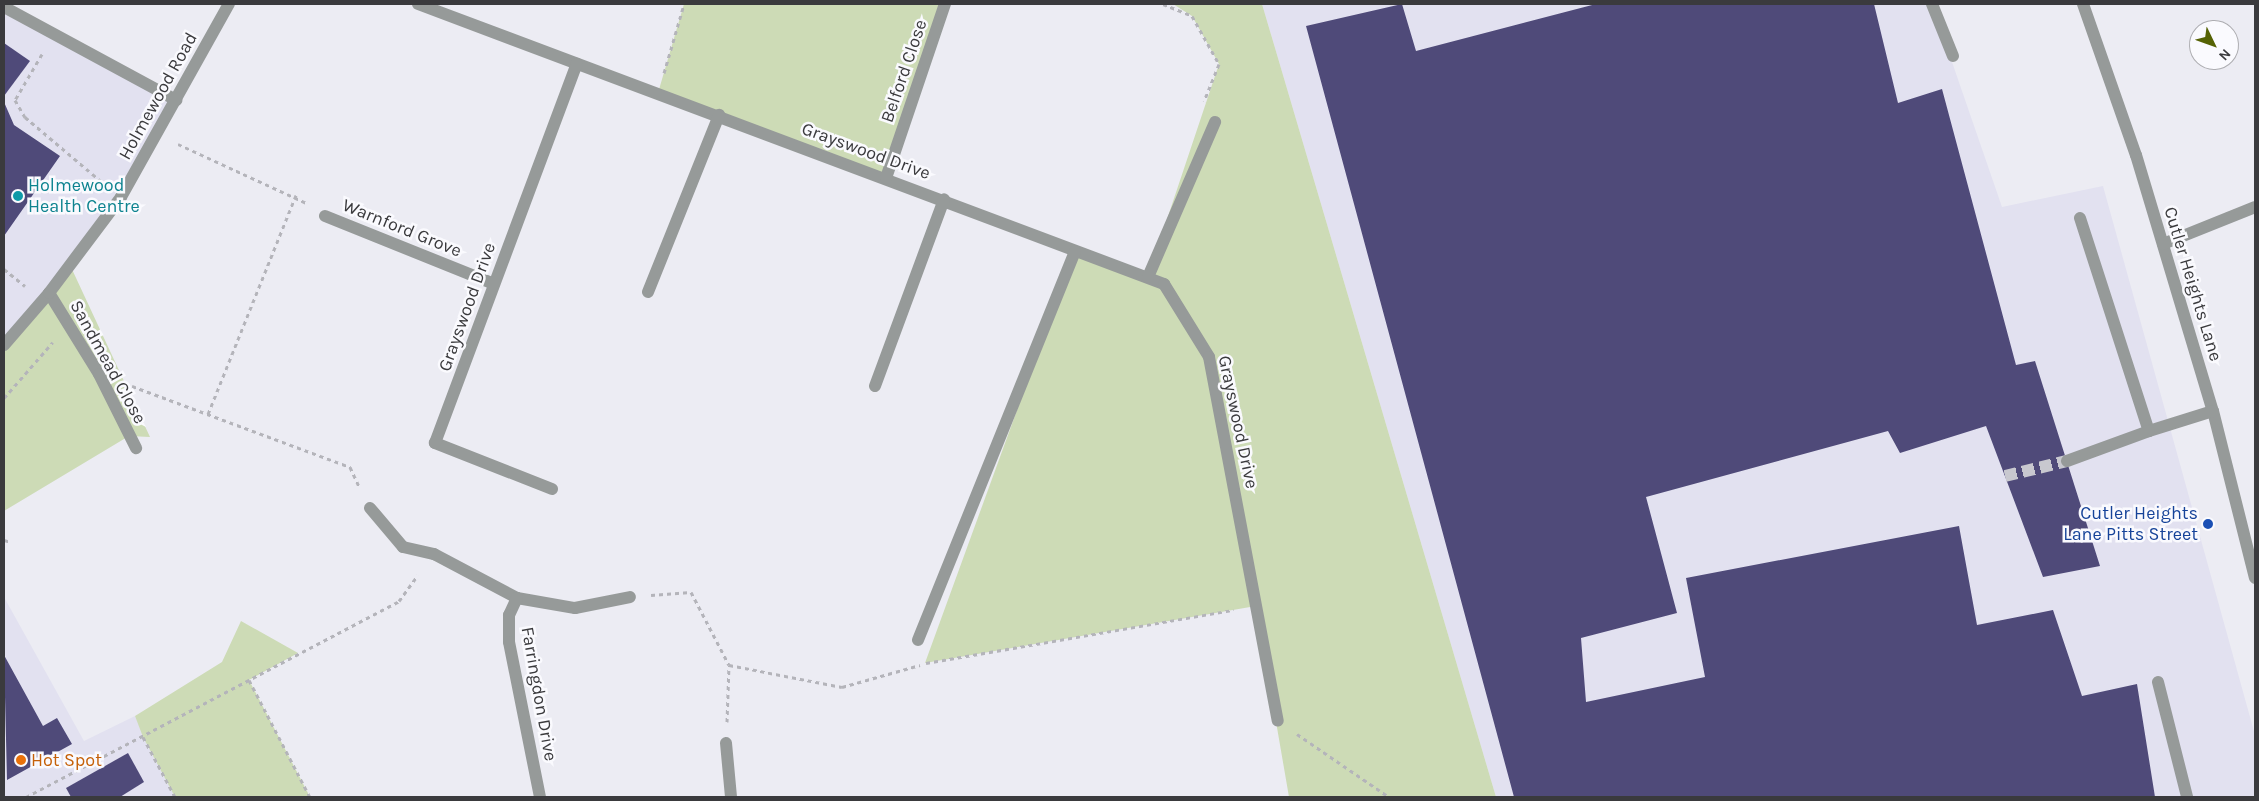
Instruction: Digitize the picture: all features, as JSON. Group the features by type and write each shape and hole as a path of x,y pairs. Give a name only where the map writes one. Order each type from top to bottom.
{"street":[{"name":"Holmewood Road","path":"4,345 49,294 121,197 159,136 176,100 229,4"},
{"name":"Grayswood Drive","path":"418,4 944,199 1075,251 1148,276 1164,284 1209,357 1278,721"},
{"name":"Belford Close","path":"886,178 945,4"},
{"path":"1932,4 1953,56"},
{"name":"Cutler Heights Lane","path":"2083,4 2163,244 2213,411 2255,578"},
{"path":"4,7 176,100"},
{"name":"Grayswood Drive","path":"552,489 435,444 577,64"},
{"path":"648,292 719,116"},
{"path":"1148,276 1216,122"},
{"name":"Grayswood Drive","path":"875,386 944,199"},
{"path":"2163,244 2255,207"},
{"name":"Warnford Grove","path":"326,216 494,284"},
{"path":"2080,218 2148,431"},
{"path":"918,640 1075,251"},
{"name":"Sandmead Close","path":"49,294 99,374 136,448"},
{"path":"2067,461 2148,431 2213,411"},
{"path":"370,508 403,546 434,554 517,598 575,608 630,597"},
{"name":"Farringdon Drive","path":"517,598 509,615 509,642 540,797"},
{"path":"2158,682 2187,797"},
{"path":"726,742 731,797"}],"path":[{"path":"658,93 684,4"},
{"path":"1163,4 1192,16 1218,64 1198,115 1216,122"},
{"path":"56,35 14,100 25,117 60,150 121,197"},
{"path":"159,136 296,195 326,216"},
{"path":"208,414 296,195"},
{"path":"4,398 69,325"},
{"path":"99,374 350,467 370,508"},
{"path":"4,540 11,542"},
{"path":"26,797 399,601 434,554"},
{"path":"726,742 729,665"},
{"path":"249,680 310,797"},
{"path":"1278,721 1389,797"},
{"path":"143,737 175,797"}],"shaded area":[{"path":"1262,4 1932,4 2002,207 2103,186 2255,735 2255,797 1496,797"},
{"path":"4,7 176,100 159,136 4,345"},
{"path":"4,597 84,741 135,716 175,797 4,797"}],"green space":[{"path":"684,4 945,4 886,178 658,93"},
{"path":"1173,4 1262,4 1496,797 1289,797 1256,606 925,663 1075,251 1148,276 1219,64 1192,16"},
{"path":"70,265 150,437 129,436 4,511 4,345"},
{"path":"241,621 298,653 249,680 310,797 175,797 143,737 135,716 222,662"}],"building":[{"path":"1402,4 1416,51 1596,4 1874,4 1898,103 1942,89 2016,365 2035,361 2100,566 2043,577 1986,426 1900,453 1888,431 1646,497 1677,613 1581,638 1586,702 1705,677 1686,578 1959,526 1977,625 2053,610 2082,696 2137,684 2155,797 1514,797 1306,26"},
{"path":"4,43 30,61 4,96"},
{"name":"Holmewood Health Centre","path":"4,102 14,125 60,156 4,236"},
{"path":"4,655 43,726 57,718 72,744 7,780"},
{"path":"128,753 144,782 120,797 71,797 66,788"}],"tunnel":[{"path":"2005,476 2067,461"}],"place":[{"name":"Holmewood Health Centre","path":"18,196"},
{"name":"Cutler Heights Lane Pitts Street","path":"2208,524"},
{"name":"Hot Spot","path":"21,760"}]}
